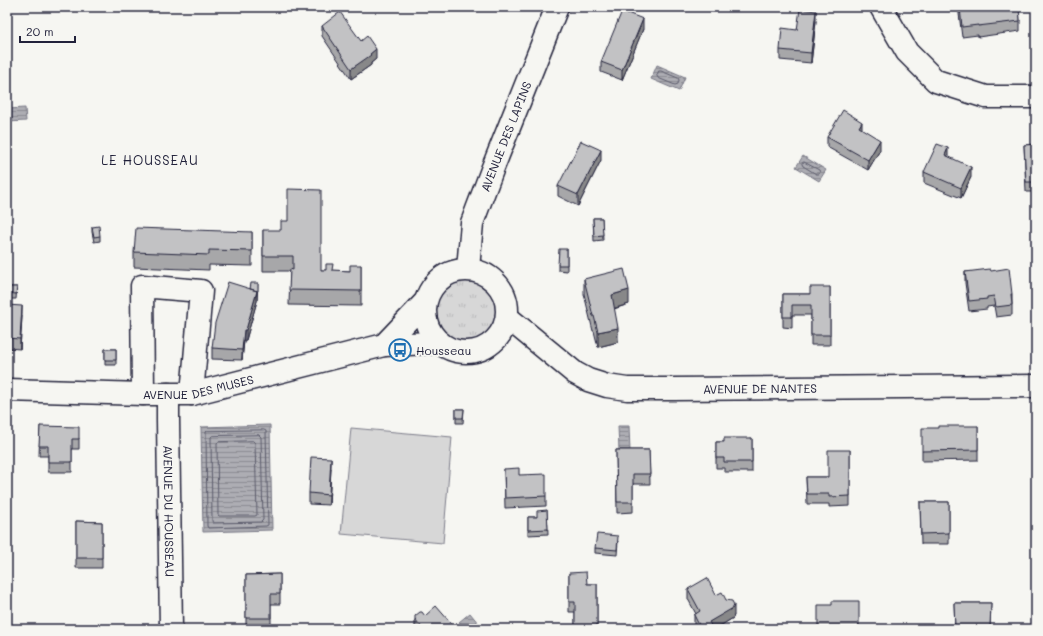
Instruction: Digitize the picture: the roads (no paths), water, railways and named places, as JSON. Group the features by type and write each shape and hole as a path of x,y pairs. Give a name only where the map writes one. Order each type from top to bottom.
{"street":[{"name":"AVENUE DES LAPINS","path":"468,269 472,223 557,7"},
{"path":"881,7 907,52 936,81 986,97 1036,97"},
{"path":"384,345 425,302 431,289 441,278 453,271 468,269 481,272 493,280 502,290 507,303 507,317 503,329 496,340 475,352 463,353 451,350 440,344 432,335 427,325 424,313 425,302"},
{"path":"143,394 142,286 200,291 192,394"},
{"name":"AVENUE DE NANTES","path":"507,317 575,373 600,384 627,389 1036,386"},
{"name":"AVENUE DES MUSES","path":"7,390 192,394 384,345 440,344"},
{"name":"AVENUE DU HOUSSEAU","path":"168,394 171,629"}],"water":[{"path":"657,65 685,77 679,91 651,79"},
{"path":"25,108 26,121 7,122 7,109"},
{"path":"803,156 826,170 819,181 796,167"},
{"path":"270,425 272,530 203,532 201,427"},
{"path":"618,426 629,426 630,451 619,451"},
{"path":"470,613 483,629 465,629 459,622"}],"place":[{"name":"Housseau","path":"400,350"}],"district":[{"name":"LE HOUSSEAU","path":"150,159"}]}
